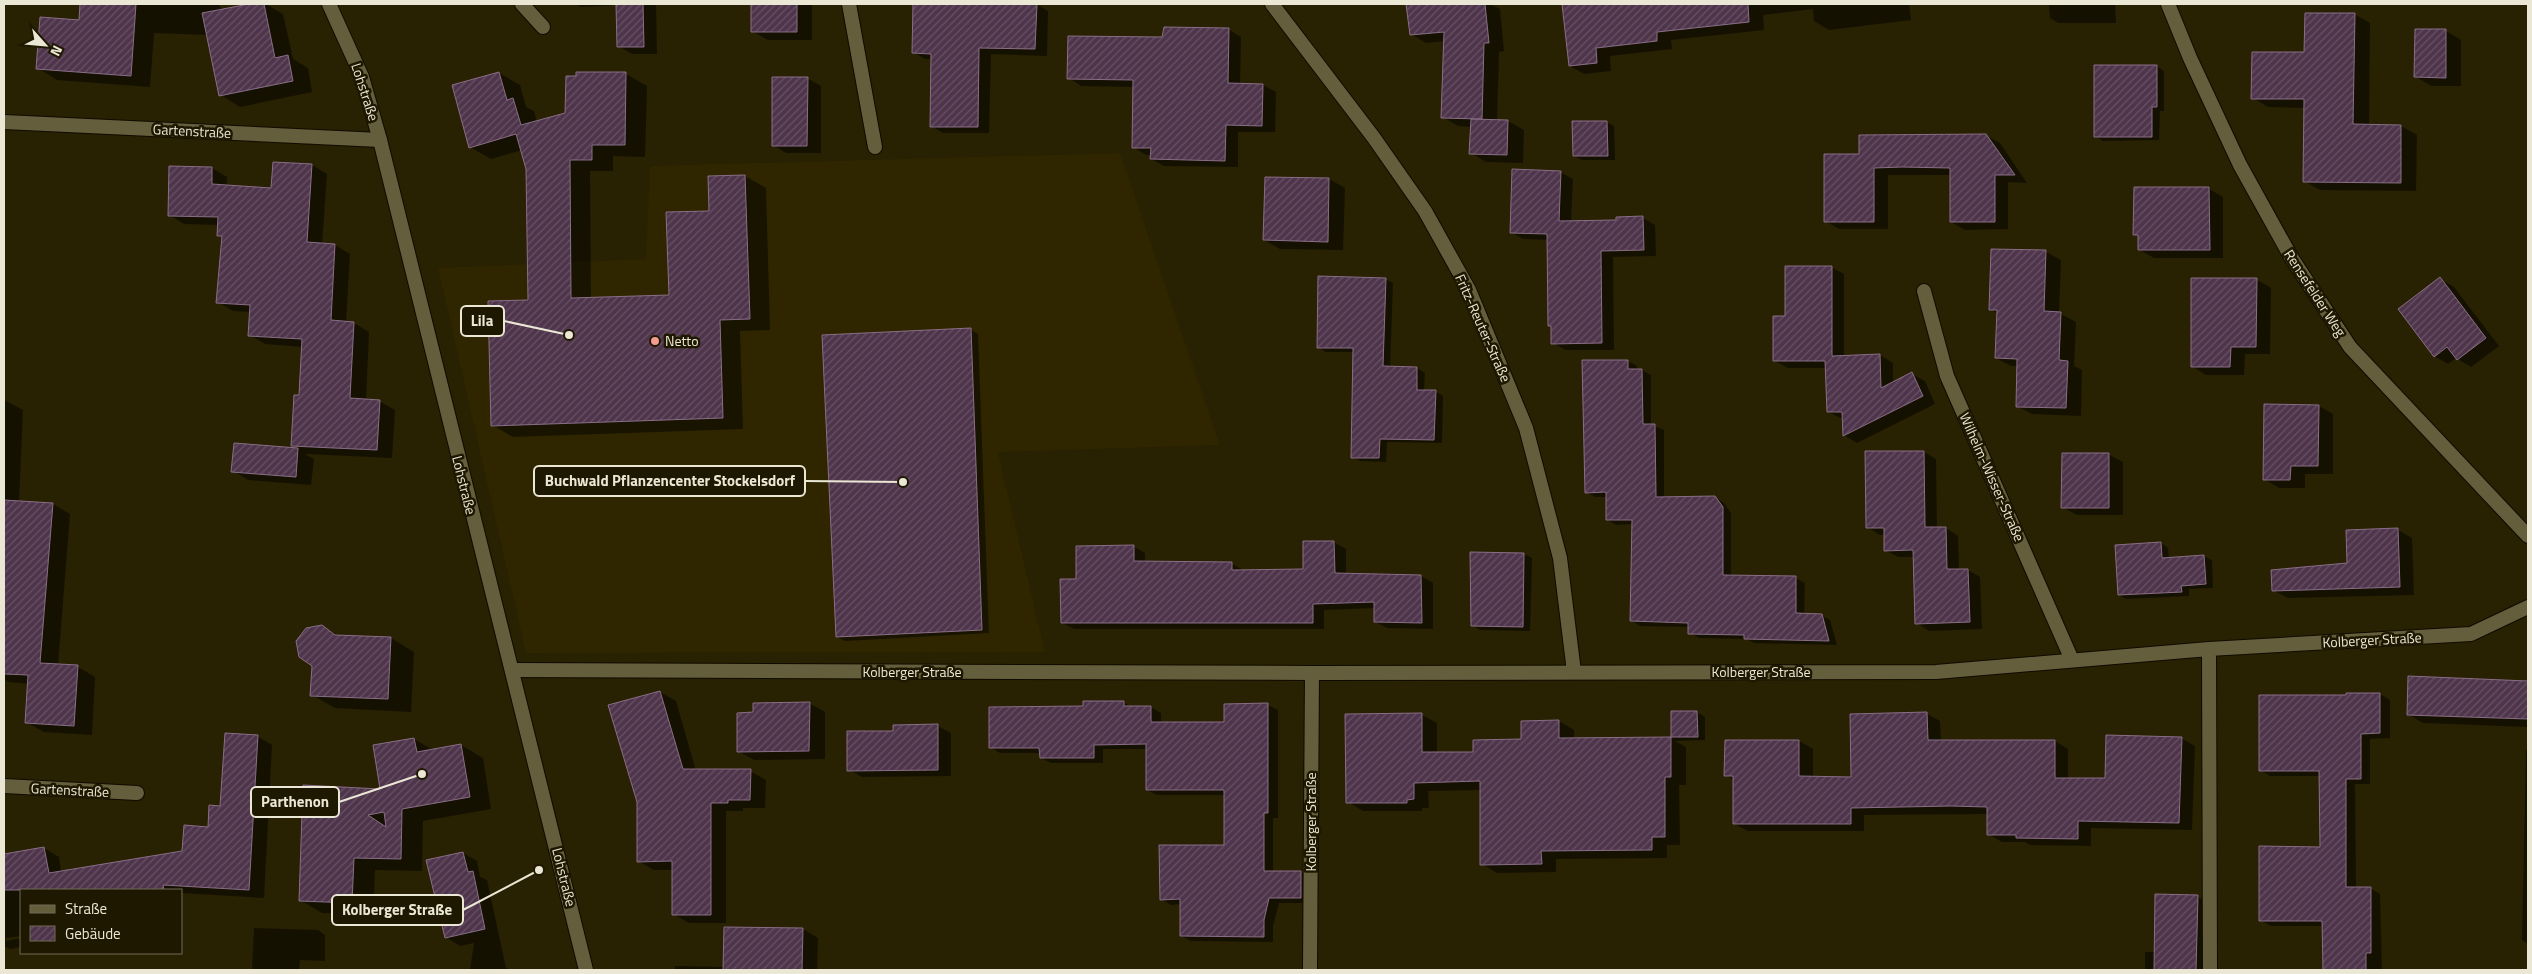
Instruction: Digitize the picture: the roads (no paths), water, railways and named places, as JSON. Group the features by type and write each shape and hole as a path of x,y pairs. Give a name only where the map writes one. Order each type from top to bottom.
{"street":[{"name":"Lohstraße","path":"329,4 362,78 380,140 586,970"},
{"path":"522,4 543,27"},
{"path":"849,4 875,147"},
{"name":"Fritz-Reuter-Straße","path":"1272,4 1374,138 1425,211 1469,290 1526,428 1560,558 1574,672"},
{"name":"Rensefelder Weg","path":"2168,4 2190,58 2240,165 2290,257 2350,347 2528,536"},
{"name":"Gartenstraße","path":"4,122 380,140"},
{"name":"Wilhelm-Wisser-Straße","path":"1924,290 1947,376 2072,660"},
{"name":"Kolberger Straße","path":"512,670 1312,673 1936,672 2209,649 2471,634 2528,607"},
{"path":"2209,649 2210,970"},
{"name":"Kolberger Straße","path":"1310,970 1312,673"},
{"name":"Gartenstraße","path":"4,786 137,793"}],"place":[{"name":"Lila","path":"569,335"},
{"name":"Netto","path":"655,341"},
{"name":"Buchwald Pflanzencenter Stockelsdorf","path":"903,482"},
{"name":"Parthenon","path":"422,774"},
{"name":"Kolberger Straße","path":"539,870"}]}
